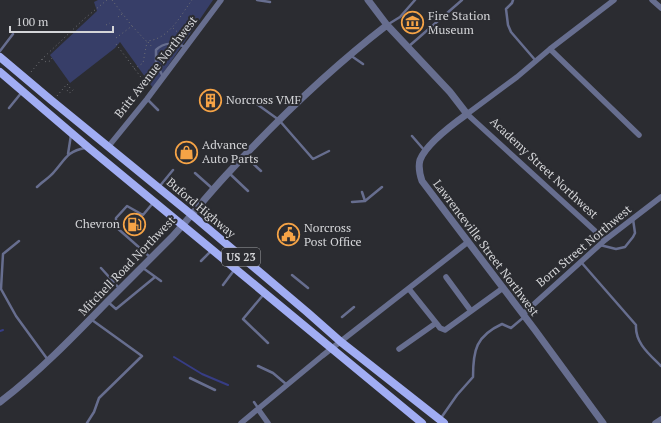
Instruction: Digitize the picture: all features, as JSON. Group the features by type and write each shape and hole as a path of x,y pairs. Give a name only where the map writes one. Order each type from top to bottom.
{"main road":[{"name":"Buford Highway","path":"0,57 192,215 341,342 442,421"},
{"name":"Buford Highway","path":"0,72 89,148 422,423"}],"street":[{"name":"Britt Avenue Northwest","path":"108,147 221,0"},
{"path":"368,0 387,25 450,92 467,114 517,77 550,49 614,0"},
{"path":"652,0 661,8"},
{"name":"Mitchell Road Northwest","path":"0,402 32,377 91,319 192,215 244,156 313,86 349,54 387,25"},
{"path":"550,49 639,135"},
{"name":"Lawrenceville Street Northwest","path":"467,114 450,126 426,151 420,164 419,171 422,181 524,315 603,423"},
{"name":"Academy Street Northwest","path":"467,114 605,240"},
{"name":"Born Street Northwest","path":"524,315 605,240 661,197"},
{"path":"241,423 468,242"},
{"path":"446,277 471,312"},
{"path":"409,289 440,328 445,330 503,288"},
{"path":"399,349 436,323"},
{"path":"258,409 268,423"},
{"path":"655,423 661,419"}],"lane":[{"path":"256,0 270,2"},
{"path":"387,25 400,17 415,0"},
{"path":"408,48 462,0"},
{"path":"513,0 506,9 508,25 511,32 536,61"},
{"path":"0,51 13,34"},
{"path":"163,77 156,62 156,50 160,46 170,43 178,43 185,47"},
{"path":"349,54 363,64"},
{"path":"9,108 22,91"},
{"path":"146,99 158,110"},
{"path":"254,102 279,120 313,159 329,151"},
{"path":"68,154 71,132"},
{"path":"412,136 426,151"},
{"path":"37,187 53,173 68,154 77,149 89,148"},
{"path":"244,156 261,171"},
{"path":"158,188 173,170"},
{"path":"195,173 214,189"},
{"path":"228,173 248,191"},
{"path":"352,202 365,201 382,187"},
{"path":"362,192 365,201"},
{"path":"151,258 116,227 116,218 127,206 143,215 154,201"},
{"path":"600,245 616,249 625,247 635,233 633,219"},
{"path":"19,241 3,254 1,289 16,316 48,361"},
{"path":"201,261 213,250"},
{"path":"581,262 636,325 638,341 661,366"},
{"path":"142,267 161,281"},
{"path":"101,268 120,289"},
{"path":"223,285 235,268"},
{"path":"292,275 308,288"},
{"path":"108,301 116,309 155,277"},
{"path":"265,293 243,319 268,343"},
{"path":"342,317 354,307"},
{"path":"442,421 457,395 473,376 473,359 478,342 490,330 502,324 511,328 524,315"},
{"path":"87,423 94,412 99,398 142,356 91,319"},
{"path":"258,366 273,373 287,385"},
{"path":"190,378 215,390"},
{"path":"254,402 258,409"}],"path":[{"path":"31,72 42,59 84,19 107,0"},
{"path":"112,0 146,42 157,39 172,28 192,0"},
{"path":"118,17 122,13"},
{"path":"106,25 110,23"},
{"path":"116,38 132,26"},
{"path":"172,28 183,38"},
{"path":"148,41 153,47"},
{"path":"134,69 143,63 148,41"},
{"path":"116,44 146,84"},
{"path":"42,59 46,62 50,61 52,58"},
{"path":"57,96 66,84 70,87 67,91 70,93 74,89"}],"shaded area":[{"path":"98,0 213,0 153,88 120,42 115,48 70,83 50,55 97,11 94,2"}],"waterway":[{"path":"174,357 202,374 228,385"}],"place":[{"name":"Fire Station Museum","path":"413,23"},
{"name":"Norcross VMF","path":"211,100"},
{"name":"Advance Auto Parts","path":"186,152"},
{"name":"Chevron","path":"135,224"},
{"name":"Norcross Post Office","path":"289,235"}]}
